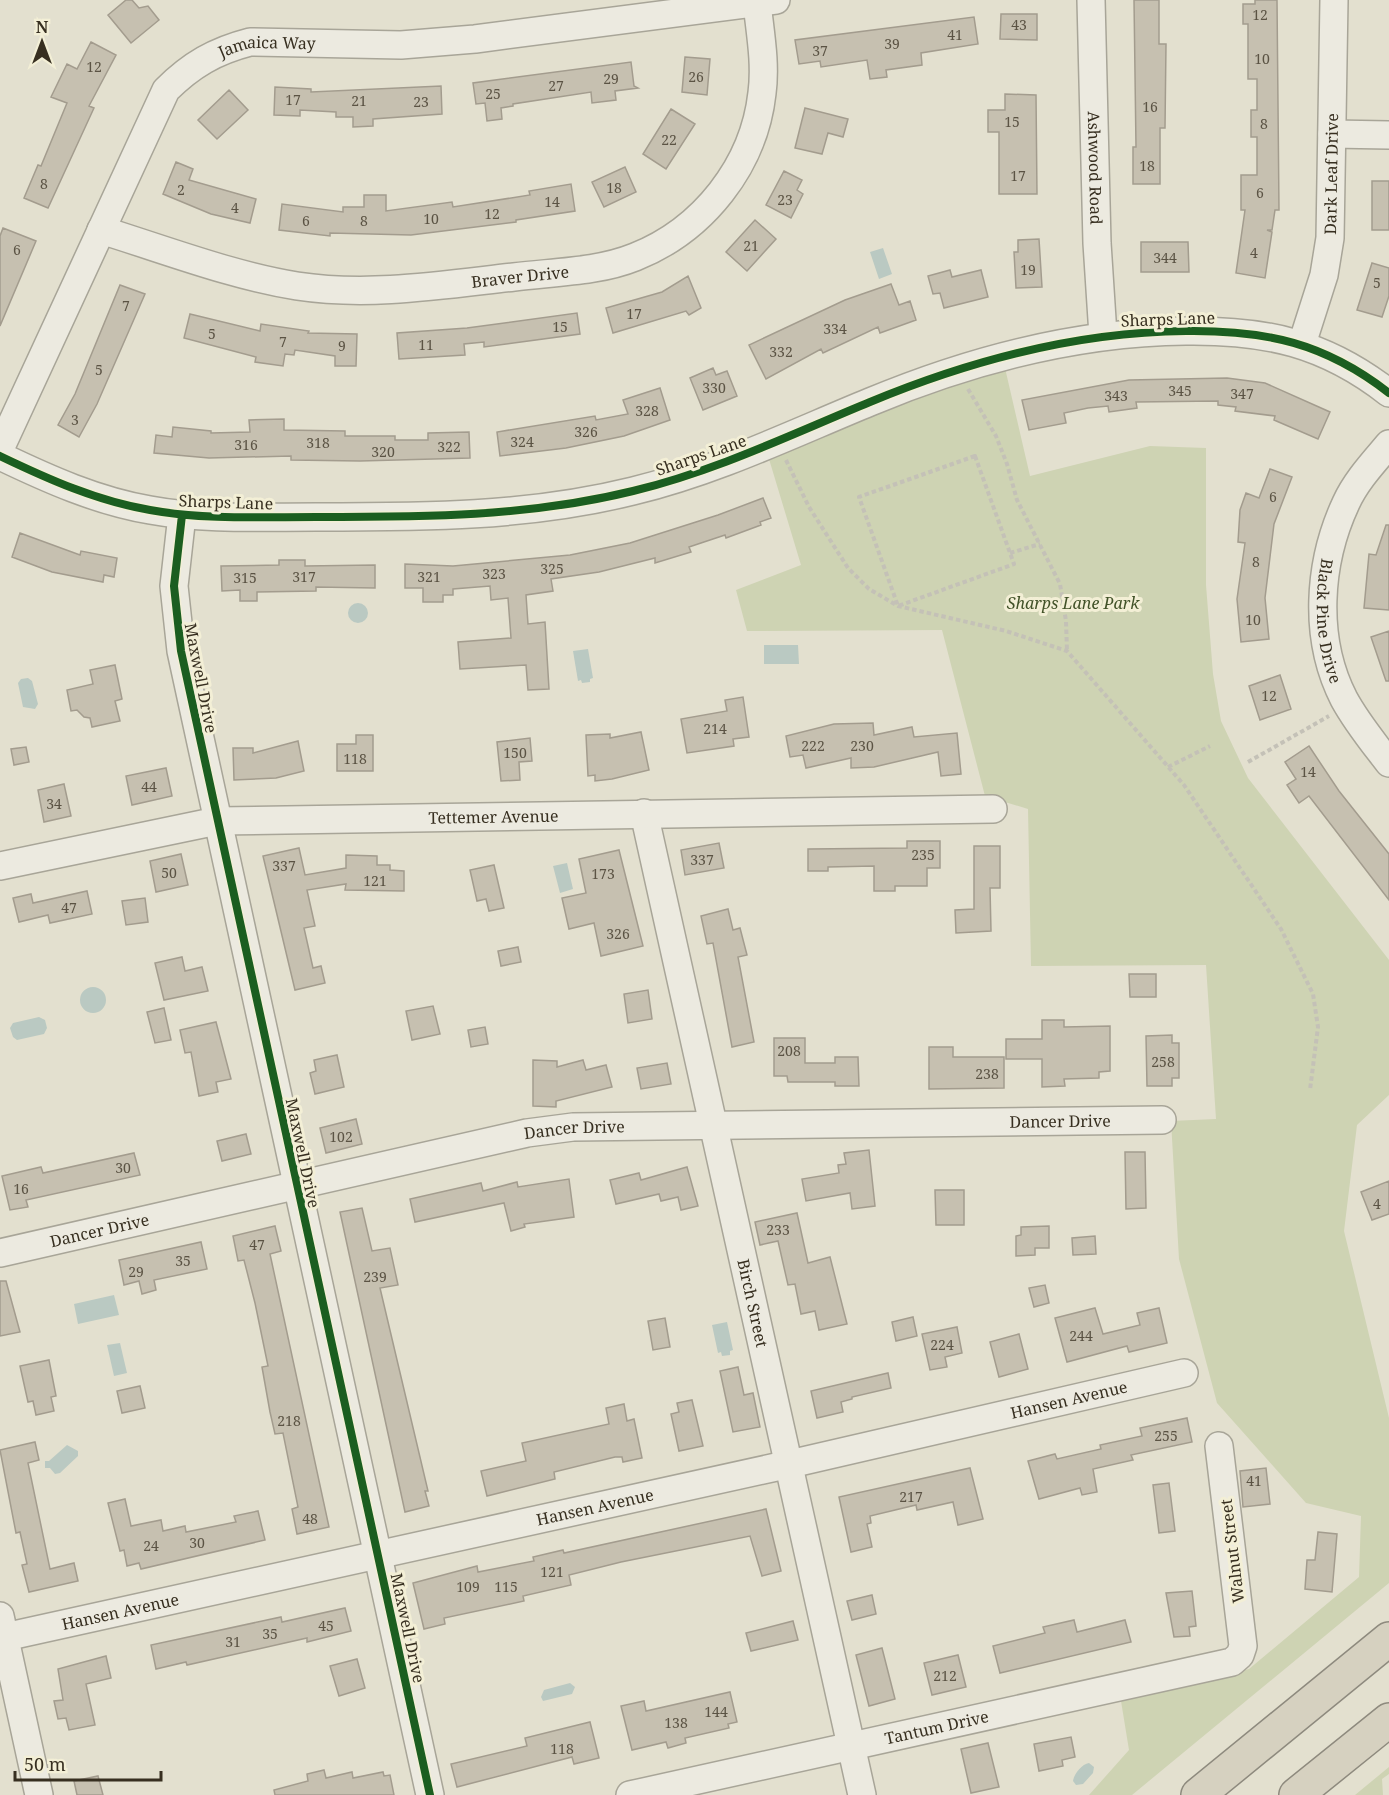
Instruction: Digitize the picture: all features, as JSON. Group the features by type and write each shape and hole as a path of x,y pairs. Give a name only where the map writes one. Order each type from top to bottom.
{"highway":[{"path":"1198,1795 1389,1640"},
{"path":"1296,1795 1389,1720"}],"street":[{"name":"Ashwood Road","path":"1090,0 1097,243 1103,335"},
{"name":"Dark Leaf Drive","path":"1302,344 1324,275 1330,238 1334,0"},
{"name":"Jamaica Way","path":"0,450 166,90 202,59 250,42 341,46 401,45 476,39 766,1"},
{"name":"Braver Drive","path":"101,230 248,276 299,286 342,290 394,290 604,266 634,258 659,246 688,227 711,206 730,181 746,153 756,124 762,93 766,1"},
{"path":"1332,134 1389,135"},
{"name":"Sharps Lane","path":"0,456 55,482 104,500 182,515 445,517 508,513 571,504 633,491 694,474 777,442 872,401 960,370 1033,348 1103,335 1151,331 1230,330 1263,334 1302,344 1338,358 1389,393"},
{"name":"Black Pine Drive","path":"1389,444 1365,472 1346,502 1333,534 1325,568 1322,599 1324,630 1331,664 1358,724 1389,763"},
{"name":"Maxwell Drive","path":"182,515 174,586 176,621 217,821 430,1795"},
{"name":"Tettemer Avenue","path":"0,866 217,821 993,809"},
{"name":"Birch Street","path":"644,813 862,1795"},
{"name":"Dancer Drive","path":"0,1253 527,1133 573,1127 1162,1120"},
{"name":"Hansen Avenue","path":"2,1627 378,1555 790,1464 1185,1373"},
{"name":"Walnut Street","path":"1220,1446 1243,1646 1240,1655"},
{"path":"2,1627 39,1795"},
{"name":"Tantum Drive","path":"630,1795 1208,1668 1232,1662 1240,1655"}],"path":[{"path":"960,370 972,400 996,436 1008,464 1017,500 1060,584 1066,621 1067,651"},
{"path":"777,442 809,507 848,568 869,589 897,606 1029,637 1067,651 1168,767 1281,930 1313,994 1318,1027 1310,1090"},
{"path":"975,456 1014,564 897,606 859,497 975,456"},
{"path":"1010,553 1040,544"},
{"path":"1248,762 1349,706"},
{"path":"1168,767 1210,746"}],"green space":[{"name":"Sharps Lane Park","path":"1005,368 1030,476 1150,446 1206,448 1206,585 1213,674 1221,721 1248,778 1389,960 1389,1095 1357,1125 1344,1231 1389,1418 1389,1583 1132,1795 1089,1795 1129,1750 1121,1701 1249,1669 1359,1577 1361,1516 1306,1503 1217,1403 1179,1259 1171,1121 1216,1119 1206,965 1031,966 1028,809 985,796 942,630 747,631 736,590 801,565 769,459 891,403"},
{"path":"1389,1767 1389,1774 1382,1779 1383,1795 1355,1795"}],"shaded area":[{"path":"883,248 892,274 879,279 870,252"},
{"path":"354,603 362,603 368,609 368,617 362,623 354,623 348,617 348,609"},
{"path":"764,645 798,645 799,664 764,664"},
{"path":"588,649 593,678 590,682 582,683 581,680 578,681 573,651"},
{"path":"28,678 32,681 38,704 35,709 23,707 18,683 21,679"},
{"path":"567,863 573,889 560,893 553,866"},
{"path":"93,987 102,991 106,1000 102,1009 93,1013 84,1009 80,1000 84,991"},
{"path":"39,1017 45,1020 47,1028 44,1034 17,1040 13,1037 10,1028 13,1023"},
{"path":"114,1295 119,1315 78,1324 74,1304"},
{"path":"727,1322 733,1350 730,1351 730,1355 722,1356 721,1352 718,1353 712,1325"},
{"path":"120,1343 127,1373 114,1376 107,1345"},
{"path":"67,1445 78,1451 78,1456 60,1473 55,1474 50,1468 45,1468 45,1461 49,1461"},
{"path":"570,1683 575,1687 572,1694 543,1701 541,1697 544,1690"},
{"path":"1089,1763 1094,1767 1093,1773 1083,1784 1076,1785 1073,1781 1075,1775 1081,1767"}],"building":[{"path":"126,0 132,0 139,8 148,6 159,20 131,43 108,15"},
{"path":"1134,0 1159,0 1159,44 1166,44 1165,128 1160,128 1160,184 1133,184 1133,147 1136,147"},
{"path":"1255,0 1277,0 1279,210 1275,210 1272,230 1267,230 1272,232 1265,278 1236,273 1245,210 1241,210 1241,175 1257,175 1257,137 1251,137 1251,110 1257,110 1257,79 1248,79 1248,24 1243,24 1243,4 1255,4"},
{"path":"1001,14 1037,14 1037,40 1000,39"},
{"path":"974,17 978,44 921,53 922,65 886,70 887,77 870,79 867,60 821,67 820,61 799,64 795,40"},
{"path":"91,42 116,55 89,106 94,108 48,208 24,198 38,165 41,166 67,103 51,97 67,64 77,69"},
{"path":"685,57 710,59 707,95 682,92"},
{"path":"631,62 634,86 638,88 615,91 616,100 592,103 591,92 513,104 513,106 501,108 502,119 487,121 485,103 476,104 473,83"},
{"path":"441,86 442,114 373,119 373,126 353,127 353,117 336,117 336,112 300,110 300,116 274,115 275,87 311,89 311,92"},
{"path":"229,90 248,110 217,139 198,120"},
{"path":"1005,94 1036,95 1037,194 999,194 999,132 988,132 988,110 1005,110"},
{"path":"805,108 848,119 843,137 828,133 822,154 795,148"},
{"path":"671,109 695,124 666,169 643,154"},
{"path":"176,162 193,169 189,180 256,199 250,223 211,214 163,194"},
{"path":"625,167 636,192 604,207 592,182"},
{"path":"784,171 802,180 797,190 803,194 791,218 766,205"},
{"path":"1372,181 1389,181 1389,230 1372,230"},
{"path":"571,184 575,211 516,220 516,222 411,235 330,233 330,236 279,230 282,204 343,212 343,207 364,207 364,195 386,195 386,211 452,202 453,207 530,195 529,191"},
{"path":"755,220 776,239 747,271 726,252"},
{"path":"3,228 36,241 0,326 0,236"},
{"path":"1039,239 1042,287 1016,288 1014,252 1018,252 1018,240"},
{"path":"1141,242 1188,242 1189,272 1141,272"},
{"path":"1372,263 1389,268 1389,296 1382,317 1357,310"},
{"path":"950,270 952,277 981,270 988,297 944,308 940,293 933,294 928,276"},
{"path":"688,276 701,308 689,315 686,311 613,333 606,308 662,292"},
{"path":"891,284 899,305 910,301 916,320 880,333 878,327 823,353 821,349 766,379 749,345 845,300"},
{"path":"120,285 145,294 97,404 79,437 58,425 75,394"},
{"path":"577,313 580,334 484,347 484,342 464,344 465,355 399,359 397,333 467,328"},
{"path":"190,314 260,331 261,324 309,331 308,333 357,334 356,366 335,366 335,356 295,350 294,355 285,354 283,366 255,362 256,357 184,338"},
{"path":"713,368 716,375 727,371 737,396 703,410 690,378"},
{"path":"1227,378 1265,383 1330,412 1318,439 1274,420 1275,416 1235,411 1236,407 1218,405 1218,401 1136,402 1137,408 1109,412 1108,406 1088,408 1064,413 1066,423 1029,430 1022,400 1129,380"},
{"path":"660,388 670,420 624,436 566,448 500,456 497,432 595,416 596,420 628,414 623,400"},
{"path":"284,419 284,430 345,431 345,436 395,436 395,440 428,440 428,433 469,432 470,458 291,460 291,456 209,458 154,453 156,435 172,437 173,427 211,431 211,433 250,432 249,420"},
{"path":"1270,469 1292,477 1274,524 1265,598 1269,639 1241,642 1237,599 1245,543 1238,542 1240,510 1246,493 1259,498"},
{"path":"763,498 771,518 760,522 761,525 726,538 725,535 689,547 691,552 655,563 655,558 599,572 551,579 553,591 526,595 528,624 545,622 549,689 528,690 526,665 460,669 458,642 511,638 508,598 491,600 490,586 453,589 453,595 443,595 443,602 423,602 423,588 405,588 405,564 453,566 570,555 630,543"},
{"path":"1386,525 1389,525 1389,610 1364,608 1369,554 1376,555"},
{"path":"20,533 80,555 81,551 117,558 114,577 104,575 103,582 52,572 12,557"},
{"path":"279,560 305,560 305,566 375,565 375,588 316,587 316,591 257,592 257,601 240,601 240,590 222,591 221,566 279,565"},
{"path":"1389,631 1389,681 1386,681 1371,637"},
{"path":"115,665 122,699 115,701 120,721 92,727 90,718 84,717 77,710 71,711 67,690 93,684 90,670"},
{"path":"1280,675 1291,709 1260,720 1249,686"},
{"path":"743,697 749,737 733,739 734,746 687,753 681,719 727,711 725,700"},
{"path":"873,723 874,735 912,727 914,737 957,733 961,774 941,776 938,752 874,767 851,768 851,758 806,768 803,755 790,757 786,736 834,724"},
{"path":"641,732 649,770 595,781 595,775 588,776 586,735 610,734 610,738"},
{"path":"356,735 373,735 373,771 337,771 337,744 356,744"},
{"path":"530,738 532,761 519,762 520,780 501,781 497,742"},
{"path":"298,741 304,771 276,778 234,780 233,748 253,748 253,753"},
{"path":"1309,746 1339,791 1389,854 1389,900 1309,796 1299,803 1287,785 1296,779 1285,762"},
{"path":"26,747 29,762 14,765 11,749"},
{"path":"166,768 172,796 132,805 126,776"},
{"path":"64,784 71,816 44,822 38,790"},
{"path":"907,841 940,841 940,868 927,868 927,886 895,886 895,891 874,891 874,866 828,867 828,871 808,871 808,849 907,848"},
{"path":"719,843 724,868 685,875 681,850"},
{"path":"974,846 1000,846 1000,888 990,888 991,931 956,933 955,910 974,909"},
{"path":"299,848 305,875 346,868 346,855 377,856 377,865 390,865 390,870 404,871 404,891 345,890 346,884 307,890 315,926 304,928 313,968 321,966 325,983 295,990 263,856"},
{"path":"619,850 643,946 601,956 594,923 569,929 562,898 586,893 579,859"},
{"path":"181,854 188,885 156,892 150,861"},
{"path":"494,865 504,908 489,911 486,899 477,901 470,870"},
{"path":"87,891 92,914 50,923 48,915 19,922 13,898 31,894 33,903"},
{"path":"145,898 148,922 126,925 122,901"},
{"path":"728,909 733,930 740,928 747,955 738,957 754,1042 732,1047 713,943 707,944 701,916"},
{"path":"518,947 521,962 501,966 498,951"},
{"path":"182,957 185,971 202,967 208,991 164,1000 155,963"},
{"path":"1129,974 1156,974 1156,997 1130,997"},
{"path":"648,990 652,1019 628,1023 624,994"},
{"path":"433,1006 440,1034 412,1040 406,1011"},
{"path":"164,1008 171,1040 155,1043 147,1012"},
{"path":"1042,1020 1064,1020 1064,1027 1110,1026 1110,1071 1099,1072 1099,1078 1064,1079 1065,1086 1042,1087 1042,1059 1006,1059 1006,1039 1042,1039"},
{"path":"216,1022 231,1079 216,1082 218,1092 199,1096 191,1052 185,1053 180,1030"},
{"path":"485,1027 488,1044 471,1047 468,1030"},
{"path":"1172,1035 1172,1043 1179,1043 1179,1078 1172,1078 1172,1086 1147,1086 1146,1036"},
{"path":"774,1038 805,1038 805,1063 835,1063 835,1057 858,1057 859,1086 835,1086 835,1082 788,1082 787,1076 774,1076"},
{"path":"929,1047 953,1047 953,1057 1004,1057 1004,1088 929,1089"},
{"path":"337,1055 344,1087 315,1094 310,1073 316,1071 314,1060"},
{"path":"533,1060 557,1061 557,1067 583,1060 586,1070 606,1065 612,1087 556,1101 556,1107 533,1106"},
{"path":"667,1063 671,1084 641,1089 637,1068"},
{"path":"356,1119 362,1144 326,1153 320,1128"},
{"path":"246,1134 251,1154 222,1161 217,1141"},
{"path":"869,1150 875,1206 852,1209 850,1193 806,1201 802,1179 839,1173 838,1165 846,1164 844,1153"},
{"path":"1125,1152 1145,1152 1146,1208 1126,1209"},
{"path":"134,1153 140,1175 26,1200 28,1207 10,1210 2,1176 41,1167 43,1173"},
{"path":"687,1167 698,1206 681,1210 678,1197 661,1201 659,1194 616,1204 610,1180 639,1173 641,1180"},
{"path":"569,1179 574,1217 524,1224 525,1227 511,1231 504,1203 415,1222 410,1199 481,1183 483,1191 517,1182 518,1187"},
{"path":"1389,1181 1389,1214 1372,1220 1361,1192"},
{"path":"935,1190 964,1190 964,1225 936,1225"},
{"path":"362,1208 372,1251 390,1248 398,1285 380,1288 428,1491 425,1491 429,1506 405,1512 340,1212"},
{"path":"797,1213 808,1263 830,1257 847,1324 819,1330 815,1311 801,1314 795,1284 788,1285 778,1241 760,1245 755,1222"},
{"path":"275,1226 281,1251 270,1254 329,1527 297,1534 292,1509 298,1507 283,1433 275,1434 262,1367 268,1366 255,1303 244,1260 238,1261 233,1236"},
{"path":"1049,1226 1049,1248 1035,1248 1035,1255 1016,1256 1016,1236 1021,1235 1021,1227"},
{"path":"1095,1236 1096,1254 1073,1255 1072,1238"},
{"path":"201,1242 207,1269 154,1280 156,1290 142,1294 139,1281 124,1285 119,1260"},
{"path":"0,1281 6,1281 20,1332 0,1336"},
{"path":"1045,1285 1049,1303 1034,1307 1029,1288"},
{"path":"1095,1308 1103,1334 1140,1325 1137,1313 1159,1308 1167,1343 1129,1352 1127,1346 1067,1362 1055,1318"},
{"path":"913,1317 917,1336 896,1341 892,1322"},
{"path":"665,1318 670,1347 653,1350 648,1321"},
{"path":"957,1327 962,1353 945,1357 947,1367 930,1370 922,1334"},
{"path":"1019,1334 1028,1369 999,1377 990,1342"},
{"path":"49,1360 56,1396 51,1397 54,1411 36,1415 33,1401 28,1402 20,1366"},
{"path":"738,1367 744,1395 753,1393 760,1427 733,1432 720,1371"},
{"path":"888,1373 891,1388 852,1397 852,1399 841,1402 843,1412 817,1418 811,1391"},
{"path":"140,1386 145,1408 122,1413 117,1391"},
{"path":"692,1400 703,1446 679,1451 671,1414 679,1412 677,1403"},
{"path":"624,1404 627,1421 634,1419 642,1458 623,1462 622,1457 615,1457 554,1472 555,1479 487,1496 481,1471 526,1461 522,1443 609,1424 606,1408"},
{"path":"1187,1418 1192,1442 1131,1455 1133,1460 1093,1469 1097,1492 1082,1495 1080,1488 1039,1499 1028,1461 1055,1454 1057,1459 1101,1449 1100,1445 1142,1436 1140,1428"},
{"path":"35,1442 39,1460 28,1463 50,1569 74,1563 78,1581 29,1592 22,1565 27,1564 20,1532 16,1533 0,1450"},
{"path":"970,1468 983,1519 958,1525 953,1502 917,1510 916,1505 870,1516 871,1523 867,1524 872,1547 851,1552 839,1497"},
{"path":"1266,1468 1270,1504 1243,1507 1240,1471"},
{"path":"1169,1483 1175,1531 1159,1533 1153,1485"},
{"path":"125,1499 131,1526 161,1520 163,1531 185,1526 186,1532 236,1522 234,1516 258,1511 265,1540 141,1569 139,1563 127,1566 124,1550 120,1551 108,1503"},
{"path":"766,1509 781,1571 762,1576 750,1536 569,1575 571,1585 523,1596 524,1601 444,1618 445,1624 424,1629 413,1583 477,1566 478,1572 534,1561 533,1557 563,1550 564,1553"},
{"path":"1318,1532 1337,1534 1332,1592 1305,1589 1307,1560 1315,1560"},
{"path":"1192,1591 1196,1626 1189,1627 1190,1636 1174,1637 1166,1593"},
{"path":"872,1595 876,1614 852,1620 847,1601"},
{"path":"345,1608 351,1631 307,1642 307,1638 187,1665 186,1662 156,1669 151,1645 281,1617 282,1622"},
{"path":"1074,1620 1077,1632 1125,1620 1131,1642 1000,1673 993,1646 1045,1633 1043,1627"},
{"path":"793,1621 798,1640 751,1651 746,1633"},
{"path":"882,1648 895,1699 869,1706 856,1655"},
{"path":"958,1655 966,1687 932,1695 924,1663"},
{"path":"106,1656 111,1678 86,1684 95,1725 69,1730 66,1718 58,1719 54,1701 63,1700 58,1669"},
{"path":"357,1659 365,1688 339,1696 330,1666"},
{"path":"730,1692 737,1722 728,1724 729,1728 685,1738 686,1743 668,1748 666,1742 632,1750 621,1706 644,1701 646,1711"},
{"path":"590,1722 599,1758 574,1764 572,1757 457,1787 451,1764 527,1746 525,1738"},
{"path":"1071,1737 1075,1757 1062,1760 1063,1766 1039,1771 1034,1744"},
{"path":"988,1743 999,1787 971,1793 961,1749"},
{"path":"324,1770 326,1778 352,1772 353,1778 383,1772 384,1776 390,1775 394,1795 275,1795 274,1790 308,1781 307,1774"},
{"path":"98,1776 103,1795 77,1795 74,1781"}],"cycle path":[{"path":"0,456 92,495 130,506 170,513 233,517 436,516 554,506 594,500 664,483 724,462 947,373 1025,351 1105,337 1186,331 1215,331 1269,337 1318,351 1342,362 1389,393"},
{"path":"182,515 174,586 181,651 430,1795"}]}
